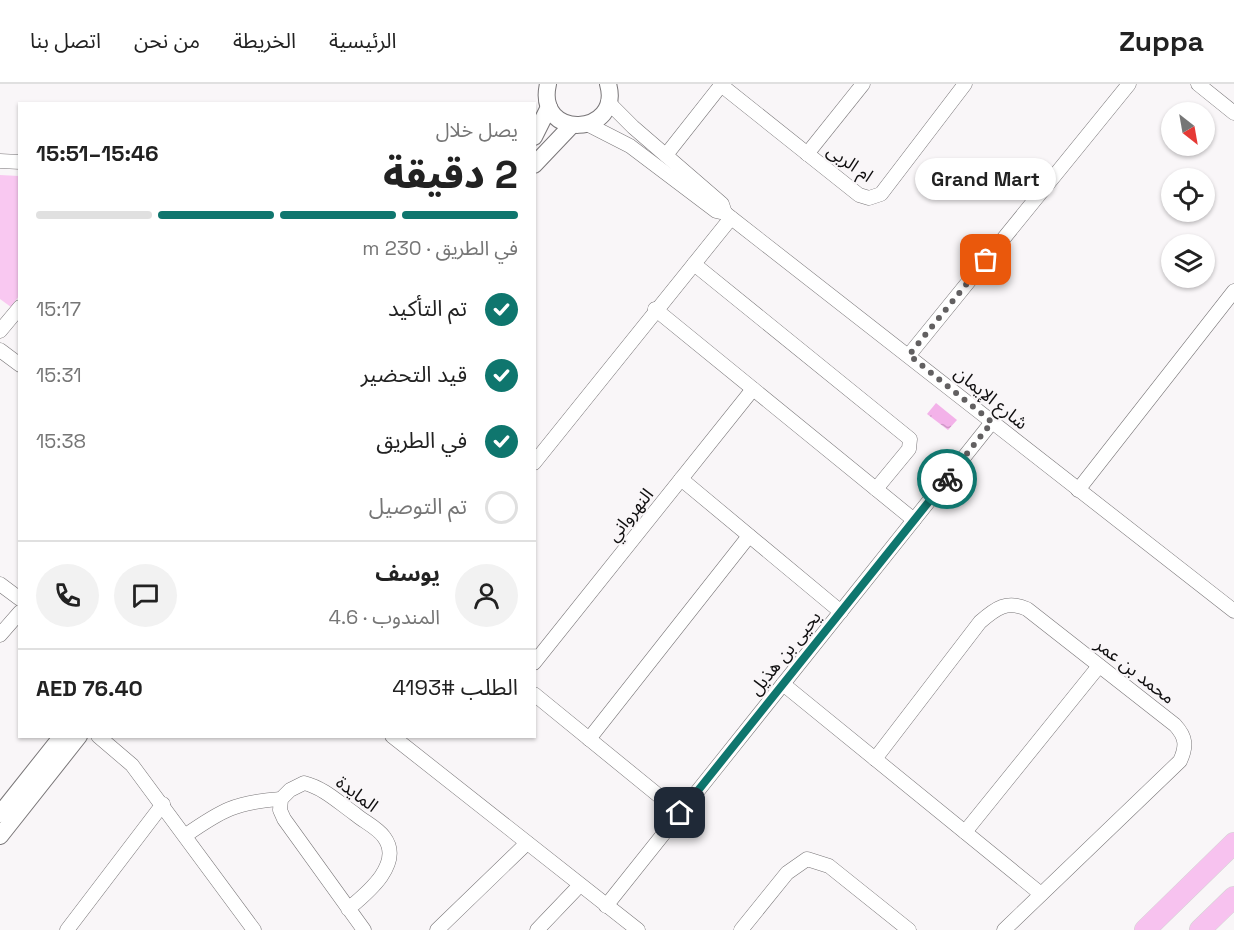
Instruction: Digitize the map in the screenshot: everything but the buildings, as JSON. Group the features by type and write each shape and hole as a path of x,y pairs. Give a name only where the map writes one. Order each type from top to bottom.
{"main road":[{"path":"1145,930 1234,843"},
{"path":"1200,930 1234,897"}],"street":[{"path":"807,154 863,84"},
{"name":"ام الربى","path":"722,85 859,195 869,198 881,194 965,84"},
{"path":"1198,84 1234,113"},
{"path":"666,155 722,85"},
{"path":"909,355 1126,85"},
{"path":"536,163 579,125 601,116 609,90"},
{"name":"شارع الإيمان","path":"609,90 666,155 722,204 728,215"},
{"path":"545,92 558,119 579,125"},
{"path":"536,129 545,92"},
{"name":"شارع الإيمان","path":"579,125 630,146 716,211 728,215 1234,611"},
{"path":"0,161 18,162"},
{"path":"536,460 655,309 694,264 728,215"},
{"path":"694,264 910,439 909,449 876,489"},
{"path":"1078,490 1234,291"},
{"path":"655,309 914,520"},
{"path":"0,332 18,310"},
{"path":"0,350 18,364"},
{"name":"النهرواني","path":"536,660 753,389"},
{"name":"يحيى بن هذيل","path":"606,906 992,422"},
{"path":"681,479 841,612"},
{"path":"589,739 749,536"},
{"path":"0,584 18,598"},
{"name":"محمد بن عمر","path":"875,759 981,622 1003,605 1016,604 1027,609 1175,725 1183,734 1185,751 1180,762 1004,930"},
{"path":"0,635 18,614"},
{"path":"965,832 1099,666"},
{"path":"783,684 1041,894"},
{"path":"536,696 680,813"},
{"path":"0,814 60,738"},
{"path":"0,836 77,738"},
{"path":"100,738 132,765 186,835 254,930"},
{"path":"395,738 638,930"},
{"name":"المايدة","path":"280,799 290,790 304,783 317,786 384,837 390,851 387,865 372,889 348,909"},
{"path":"186,835 228,809 246,801 280,799 280,810 284,819 364,930"},
{"path":"73,928 163,804"},
{"path":"437,930 527,843"},
{"path":"741,930 787,873 807,859 829,866 909,930"},
{"path":"537,930 580,885"}],"shaded area":[{"path":"0,175 18,176 18,297 11,307 0,299"}],"water":[{"path":"936,403 957,420 948,430 927,414"}],"way so far":[{"path":"947,479 992,422 909,355 986,260"}],"place":[{"name":"Grand Mart","path":"986,260"}],"route":[{"path":"680,813 947,479"}]}
